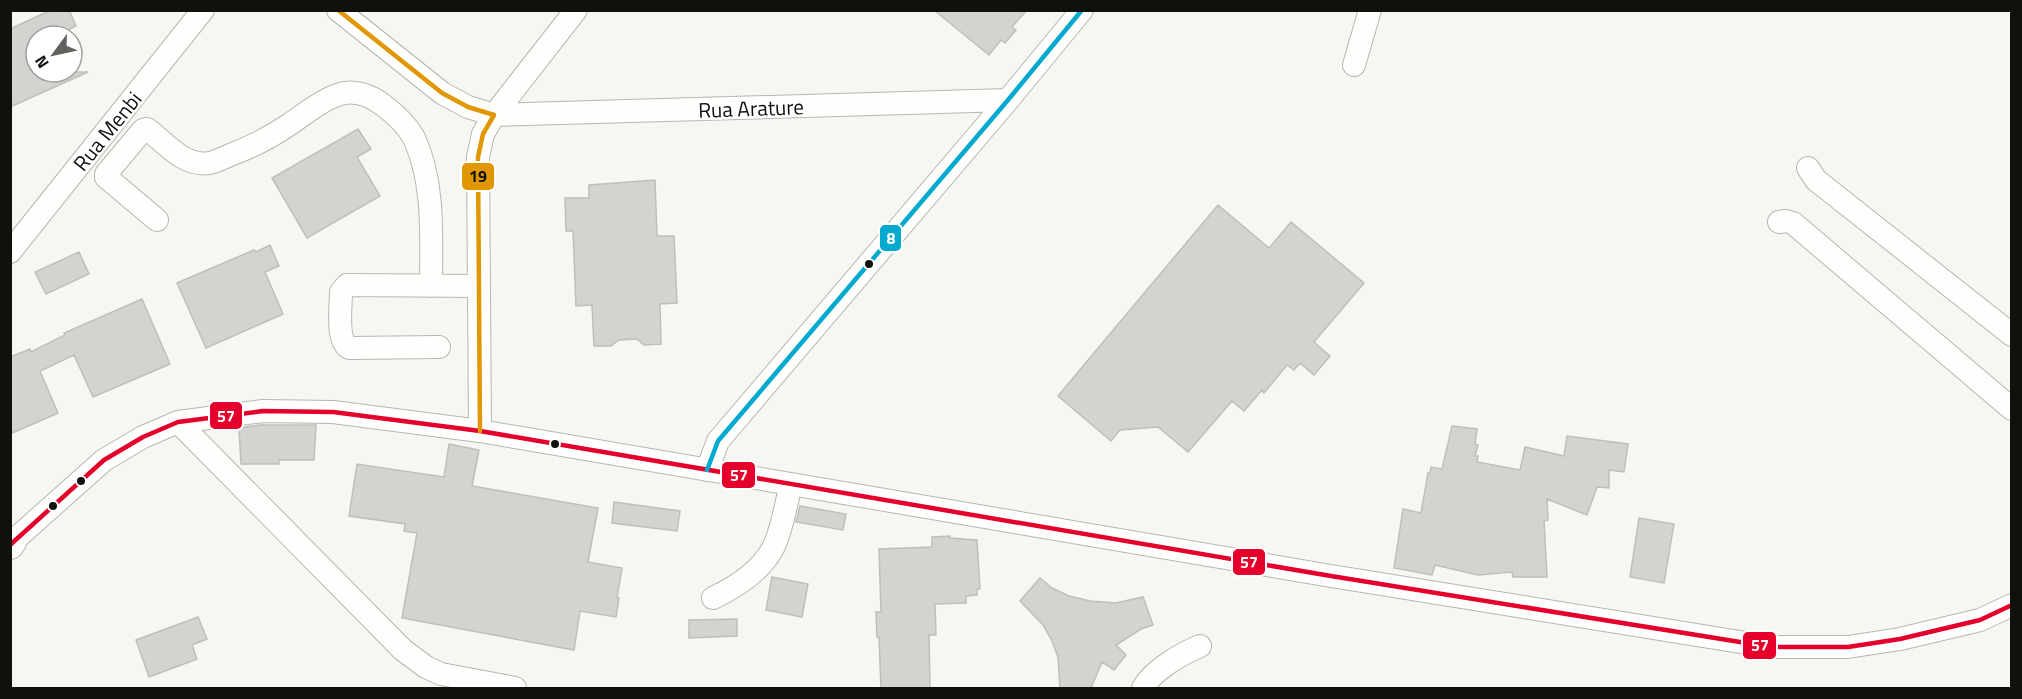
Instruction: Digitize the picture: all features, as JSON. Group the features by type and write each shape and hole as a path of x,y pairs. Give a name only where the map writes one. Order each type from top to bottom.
{"street":[{"name":"Rua Menbi","path":"10,252 203,10"},
{"name":"Rua Arature","path":"338,10 442,93 468,107 494,115 1008,100"},
{"path":"480,431 478,157 483,134 494,115 576,10"},
{"path":"707,470 718,441 1082,10"},
{"path":"1354,65 1370,10"},
{"path":"158,220 106,177 106,174 143,130 147,129 169,149 187,159 209,163 247,149 268,138 337,95 362,94 378,101 397,116 413,137 425,169 429,207 431,286"},
{"path":"1808,168 1816,180 2012,335"},
{"path":"1779,222 1793,223 2012,409"},
{"path":"439,347 349,348 345,346 341,339 341,292 347,285 479,286"},
{"path":"11,542 104,460 143,437 178,422 263,411 333,412 480,431 1331,576 1771,646 1848,647 1900,639 1980,620 2012,605"},
{"path":"178,422 403,650 426,667 441,674 515,688"},
{"path":"713,598 736,585 766,559 774,546 791,484"},
{"path":"1143,688 1180,655 1200,646"}],"building":[{"path":"51,10 69,10 75,24 24,24 24,84 61,84 10,107 10,29"},
{"path":"934,10 1027,10 1012,27 1016,30 1005,43 1001,40 989,55"},
{"path":"358,129 371,149 357,157 380,196 307,238 272,178"},
{"path":"655,180 657,236 674,236 677,303 660,304 661,344 644,345 637,339 619,340 611,346 594,346 592,305 576,306 573,231 566,231 565,198 589,198 589,185"},
{"path":"1218,205 1269,248 1291,222 1364,283 1314,342 1330,356 1314,375 1300,363 1294,370 1287,365 1264,393 1262,390 1244,411 1232,401 1188,452 1158,427 1120,430 1111,441 1058,396"},
{"path":"270,245 279,266 265,272 283,314 206,348 177,283"},
{"path":"79,252 89,274 46,294 35,272"},
{"path":"142,299 170,364 93,397 74,355 40,371 58,413 10,434 10,357 30,349 31,352 65,335 64,333"},
{"path":"260,425 316,425 314,460 279,460 279,464 241,464 239,428"},
{"path":"1452,426 1477,429 1475,444 1478,445 1475,456 1478,456 1477,462 1520,470 1525,447 1564,456 1567,436 1628,444 1624,472 1609,470 1609,488 1597,487 1587,515 1547,499 1548,520 1544,521 1547,577 1513,577 1512,572 1478,575 1435,565 1432,575 1394,568 1403,509 1421,513 1428,473 1431,467 1442,469"},
{"path":"449,444 479,450 472,486 598,508 588,562 622,568 616,617 580,611 574,650 402,618 417,533 404,531 405,524 349,516 357,464 444,477"},
{"path":"614,502 680,511 677,531 612,523"},
{"path":"800,506 846,514 843,530 796,522"},
{"path":"1639,518 1674,524 1664,583 1630,577"},
{"path":"950,536 950,538 977,540 980,589 977,589 977,595 966,596 966,603 935,604 936,635 929,635 930,688 881,688 876,612 881,612 879,549 932,547 932,537"},
{"path":"772,577 808,584 802,617 766,610"},
{"path":"1040,578 1052,588 1069,596 1090,601 1116,603 1143,597 1153,625 1141,629 1116,645 1126,655 1114,670 1102,662 1091,688 1060,688 1058,657 1052,641 1043,625 1020,601"},
{"path":"198,617 207,639 192,645 197,659 149,677 136,640"},
{"path":"737,619 737,636 689,638 689,620"}],"transit line":[{"name":"19","path":"338,10 442,93 468,107 494,115 483,134 478,157 480,431"},
{"name":"8","path":"707,470 718,441 1082,10"},
{"name":"57","path":"10,545 104,460 143,437 178,422 263,411 333,412 480,431 1331,576 1771,647 1848,647 1900,639 1980,620 2012,605"}]}
